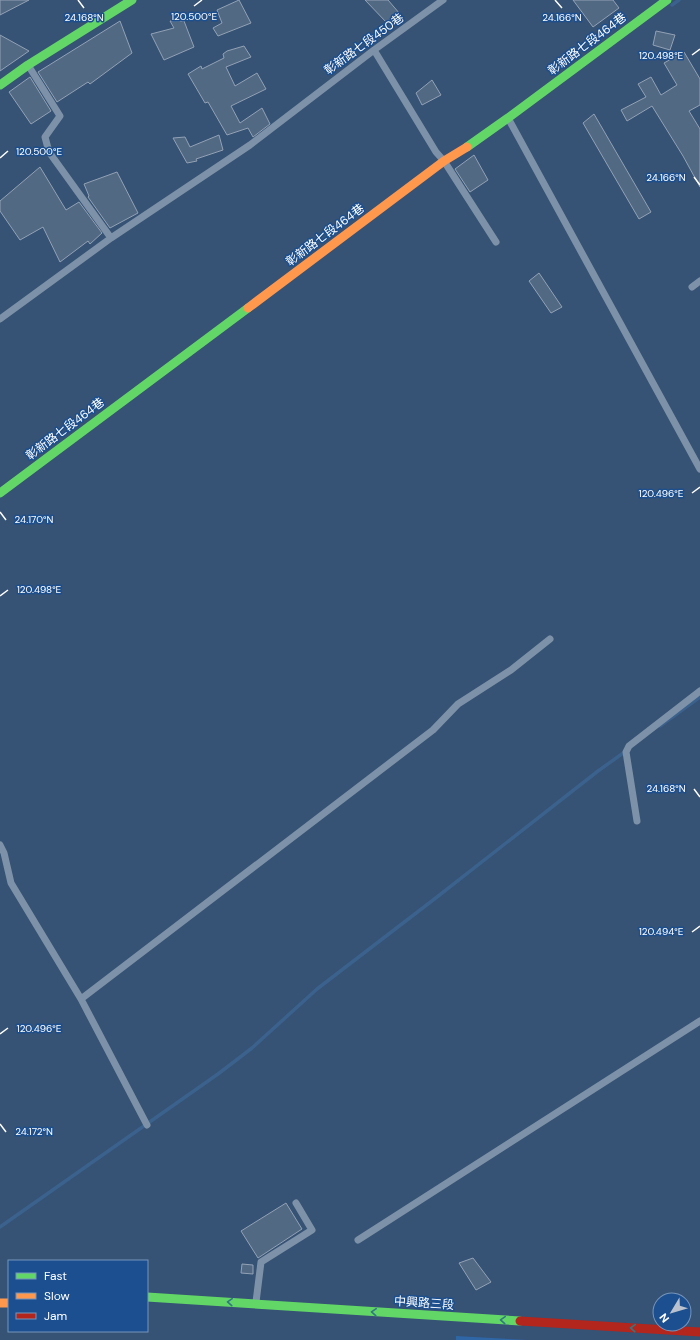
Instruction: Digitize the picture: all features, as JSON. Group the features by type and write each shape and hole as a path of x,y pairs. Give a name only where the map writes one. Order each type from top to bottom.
{"street":[{"path":"0,84 132,0"},
{"name":"彰新路七段464巷","path":"0,493 444,160 461,151 508,118 667,0"},
{"name":"中興路三段","path":"148,1297 700,1332"}],"lane":[{"name":"彰新路七段450巷","path":"0,319 111,238 250,145 298,107 443,0"},
{"path":"374,50 436,152 444,160 496,242"},
{"path":"28,65 60,116 45,137 49,152 111,238"},
{"path":"508,118 700,469"},
{"path":"692,287 700,281"},
{"path":"81,999 433,730 458,704 511,670 550,639"},
{"path":"637,821 626,752 629,746 700,691"},
{"path":"0,845 4,853 11,883 81,999 147,1125"},
{"path":"358,1240 700,1021"},
{"path":"256,1304 261,1262 312,1230 296,1203"}],"shaded area":[{"path":"456,1336 528,1340 456,1340"}],"building":[{"path":"0,0 29,0 0,15"},
{"path":"239,0 251,23 218,36 213,28 222,23 217,10"},
{"path":"365,0 388,0 400,14 387,23"},
{"path":"573,0 613,0 619,8 593,27"},
{"path":"120,21 132,53 90,84 88,82 57,102 38,72"},
{"path":"170,21 184,21 194,47 164,60 151,34 174,28"},
{"path":"656,31 675,35 670,50 653,45"},
{"path":"0,35 29,51 0,71"},
{"path":"244,46 251,57 226,67 235,86 257,73 266,89 231,106 240,123 262,108 270,124 253,137 248,128 227,135 208,102 205,103 188,74 201,66 202,69 224,58 223,54 227,51"},
{"path":"684,52 700,79 700,105 689,111 700,129 700,187 652,106 627,121 621,110 646,97 638,84 651,77 661,95 677,85 664,63"},
{"path":"30,77 51,111 31,124 9,92"},
{"path":"432,80 441,95 422,105 416,93"},
{"path":"594,114 651,212 639,219 583,123"},
{"path":"219,135 223,150 196,159 197,161 187,163 173,138 185,137 190,147"},
{"path":"474,155 488,180 470,192 455,169"},
{"path":"40,167 66,210 79,202 102,233 90,244 88,241 60,262 43,227 20,240 0,211 0,201"},
{"path":"117,172 138,213 110,228 88,197 89,196 84,184"},
{"path":"539,273 562,307 551,313 529,281"},
{"path":"286,1203 302,1229 258,1258 241,1231"},
{"path":"473,1258 491,1282 476,1290 459,1263"},
{"path":"242,1264 253,1265 253,1274 241,1273"}],"waterway":[{"path":"672,5 679,0"},
{"path":"660,726 700,697"},
{"path":"0,1227 218,1074 252,1048 317,989 598,771 626,751"}],"traffic: fast":[{"path":"0,85 28,65 132,0"},
{"path":"467,147 667,0"},
{"path":"0,493 248,308"},
{"path":"148,1297 520,1321"}],"traffic: slow":[{"path":"248,308 444,161 467,147"},
{"path":"0,1303 8,1303"}],"traffic: jam":[{"path":"520,1321 700,1332"}]}
